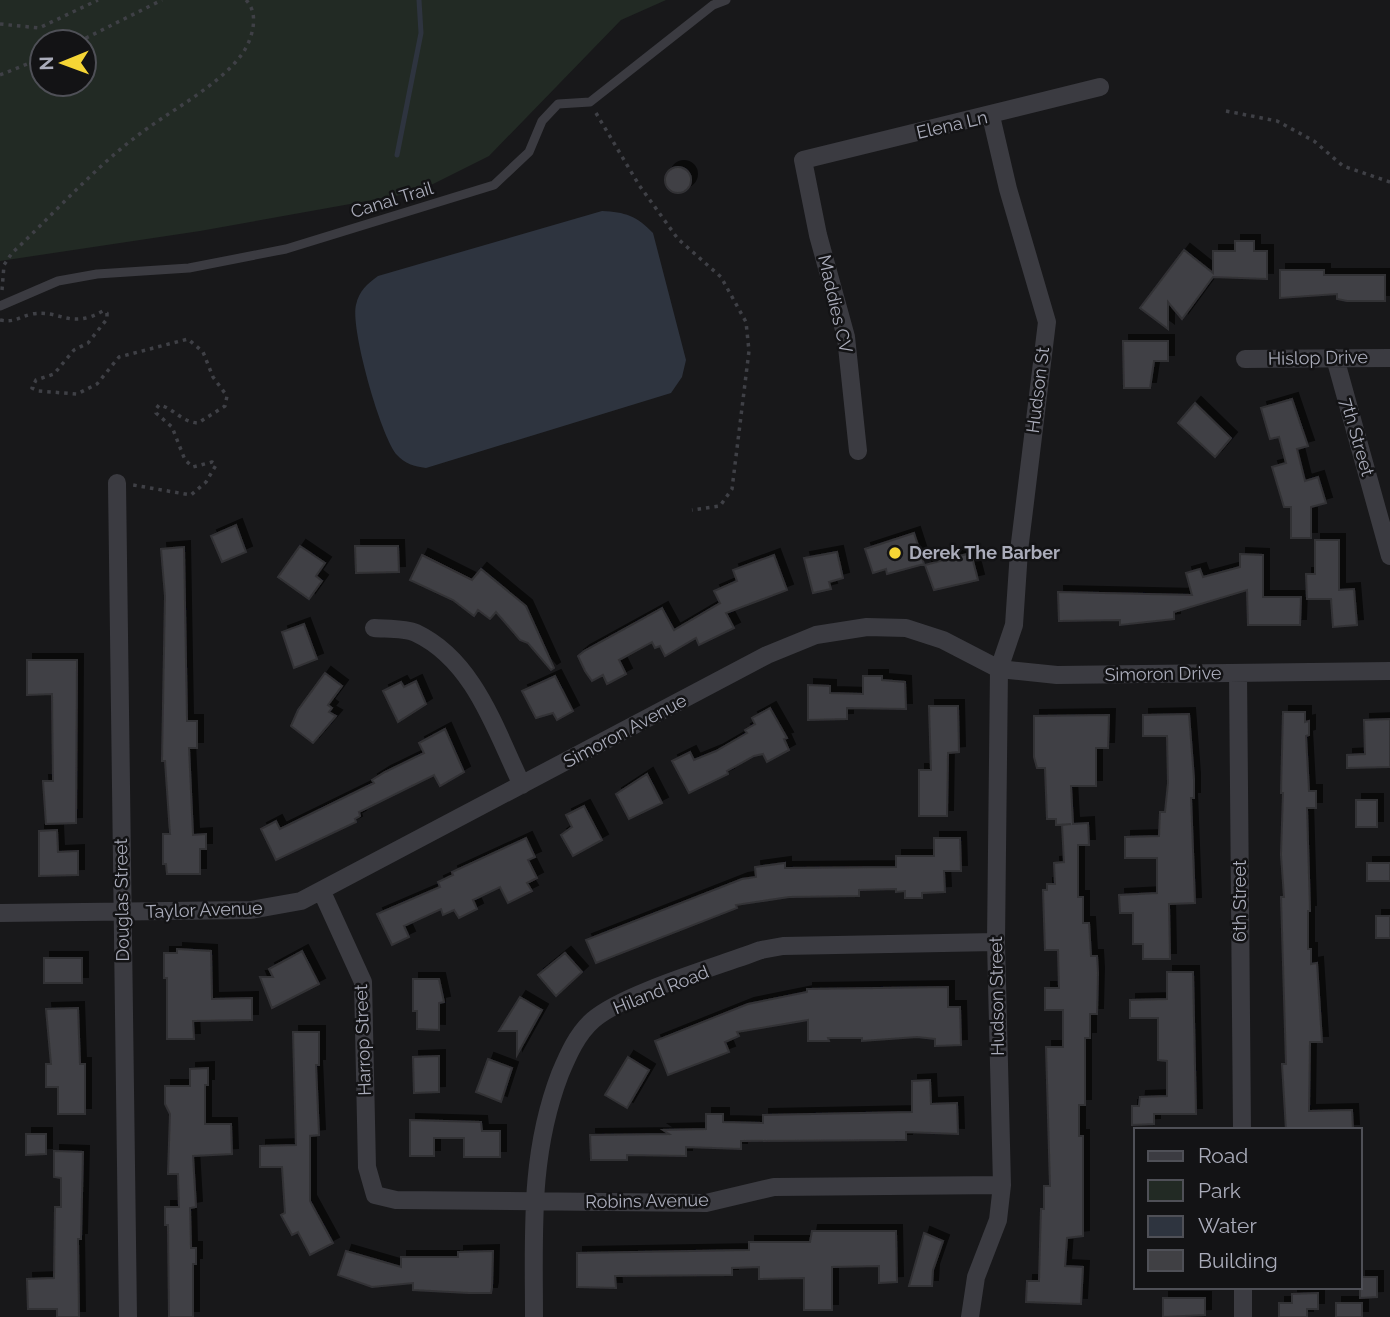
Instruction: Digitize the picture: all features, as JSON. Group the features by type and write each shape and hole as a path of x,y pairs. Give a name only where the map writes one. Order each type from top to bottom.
{"street":[{"name":"Elena Ln","path":"803,160 1100,87"},
{"name":"Hudson St","path":"990,116 1008,189 1047,322 1018,551 1014,625 999,669"},
{"name":"Maddies CV","path":"803,160 818,235 846,337 858,451"},
{"name":"7th Street","path":"1335,358 1390,556"},
{"name":"Hislop Drive","path":"1245,359 1390,358"},
{"name":"Douglas Street","path":"117,483 128,1317"},
{"name":"Simoron Avenue","path":"321,892 767,655 816,635 867,627 906,628 943,640"},
{"path":"374,628 415,632 452,659 471,681 522,786"},
{"name":"Simoron Drive","path":"943,640 999,669 1057,675 1390,671"},
{"name":"Hudson Street","path":"970,1317 976,1277 998,1220 1002,1185 996,943 999,669"},
{"name":"6th Street","path":"1238,673 1241,1128"},
{"name":"Taylor Avenue","path":"0,913 251,910 275,908 321,892"},
{"name":"Harrop Street","path":"321,892 363,982 367,1167 375,1195"},
{"name":"Hiland Road","path":"534,1317 534,1201 538,1148 560,1075 581,1033 593,1019 611,1009 761,950 783,946 996,943"},
{"name":"Robins Avenue","path":"375,1195 396,1200 706,1203 774,1187 1002,1185"},
{"path":"1243,1289 1243,1317"}],"lane":[{"path":"590,102 713,5 726,0"},
{"name":"Canal Trail","path":"0,306 58,281 97,274 189,268 286,249 494,186 528,152 542,121 558,104 590,102"}],"path":[{"path":"0,24 39,28 98,0"},
{"path":"98,32 162,0"},
{"path":"0,306 2,266 12,253 134,138 219,76 239,58 250,37 254,17 252,6 246,0"},
{"path":"0,75 28,64"},
{"path":"590,102 639,185 678,239 721,277 746,322 749,351 732,489 720,506 692,510"},
{"path":"1226,111 1277,121 1314,141 1343,166 1390,182"},
{"path":"0,320 15,322 33,314 77,321 103,311 107,313 107,319 88,343 74,350 54,374 36,380 32,388 38,391 77,394 97,384 119,357 188,339 199,346 212,377 227,396 225,406 198,423 182,420 165,406 156,408 156,413 172,427 186,460 193,467 212,462 216,465 215,471 191,495 117,483"}],"green space":[{"path":"0,0 666,0 621,20 489,156 417,192 200,231 0,261"}],"water":[{"path":"602,211 630,216 653,233 686,360 682,377 671,393 426,468 400,458 390,444 375,406 362,358 355,317 357,300 364,288 378,276"}],"building":[{"path":"678,167 687,171 691,180 687,189 678,193 669,189 665,180 669,171"},
{"path":"1235,241 1254,241 1254,251 1267,251 1267,279 1213,277 1182,319 1168,302 1168,329 1140,308 1184,250 1213,273 1213,251 1235,251"},
{"path":"1280,270 1324,270 1324,275 1385,275 1385,301 1347,301 1337,299 1337,294 1280,298"},
{"path":"1123,341 1168,341 1168,361 1154,361 1150,388 1124,388"},
{"path":"1292,399 1308,446 1297,449 1305,481 1318,477 1326,503 1311,507 1311,538 1291,538 1291,507 1284,507 1272,467 1286,463 1279,437 1270,439 1261,408"},
{"path":"1195,403 1231,438 1215,457 1178,423"},
{"path":"236,525 246,552 222,562 211,536"},
{"path":"914,533 924,564 887,574 886,569 873,573 865,549"},
{"path":"1315,540 1339,540 1339,590 1354,589 1357,625 1333,627 1331,599 1307,599 1306,574 1315,574"},
{"path":"300,546 325,563 316,576 322,581 309,599 278,577"},
{"path":"355,546 398,546 399,572 356,573"},
{"path":"184,547 187,721 197,721 197,748 189,748 193,835 206,834 206,849 200,849 200,874 167,874 166,864 163,864 163,834 170,834 165,761 162,761 165,596 161,549"},
{"path":"837,552 843,578 829,582 831,589 813,593 804,558"},
{"path":"971,553 978,580 934,590 925,565"},
{"path":"1240,554 1263,555 1263,597 1301,597 1300,625 1248,625 1247,590 1174,612 1174,619 1120,625 1120,620 1059,621 1058,592 1192,595 1186,573 1200,569 1203,577 1240,567"},
{"path":"422,555 472,580 481,569 526,606 554,668 551,670 496,612 490,619 478,610 474,616 453,600 410,580"},
{"path":"774,555 787,590 726,613 734,628 699,645 696,638 665,656 660,646 655,648 652,642 619,660 626,674 607,684 603,675 592,681 585,671 578,656 584,651 662,608 674,630 720,603 714,591 737,581 733,570"},
{"path":"304,624 317,659 294,668 282,632"},
{"path":"27,660 77,660 76,823 46,824 43,781 53,781 52,694 27,695"},
{"path":"325,673 342,686 328,705 332,708 329,712 336,716 313,743 291,726 298,710"},
{"path":"555,676 573,711 557,720 553,713 536,718 522,691"},
{"path":"863,676 882,676 882,680 905,682 906,709 847,708 847,719 808,720 808,685 830,686 830,693 863,694"},
{"path":"416,681 426,704 398,722 383,691 401,682 404,687"},
{"path":"929,706 958,706 959,752 948,753 947,816 919,816 919,770 931,770"},
{"path":"770,708 787,738 784,739 789,750 767,762 763,754 754,756 727,771 728,774 689,793 672,761 690,752 694,760 716,751 747,733 745,730 755,724 752,718"},
{"path":"1283,712 1305,712 1305,722 1309,721 1309,735 1306,736 1309,791 1316,791 1316,808 1307,808 1310,911 1308,949 1311,949 1311,964 1317,963 1322,1042 1310,1042 1309,1111 1352,1110 1353,1128 1286,1128 1282,1064 1286,1064 1281,793"},
{"path":"1189,714 1194,779 1194,798 1191,798 1195,903 1169,904 1170,959 1143,959 1143,944 1133,944 1133,913 1120,913 1119,895 1157,893 1157,858 1125,858 1125,837 1159,836 1160,812 1165,812 1168,783 1167,736 1143,736 1143,715"},
{"path":"1109,715 1108,748 1096,748 1096,786 1071,786 1073,824 1088,823 1089,845 1078,845 1078,897 1083,897 1083,923 1089,923 1091,956 1097,956 1098,973 1097,1014 1090,1014 1090,1038 1085,1038 1085,1105 1079,1105 1079,1136 1083,1136 1083,1236 1067,1238 1065,1266 1083,1267 1081,1304 1026,1302 1027,1281 1039,1281 1041,1209 1044,1209 1044,1186 1050,1186 1046,1047 1063,1047 1063,1010 1045,1010 1045,988 1059,988 1058,950 1045,950 1043,890 1047,890 1047,884 1055,884 1054,863 1064,862 1062,825 1071,824 1056,825 1056,819 1047,819 1045,768 1037,768 1034,757 1034,716"},
{"path":"1390,719 1390,767 1347,768 1347,755 1365,754 1364,720"},
{"path":"445,729 464,772 440,786 434,775 359,812 360,816 355,819 356,822 276,860 261,829 276,821 280,829 374,783 372,780 385,772 424,753 419,743"},
{"path":"647,774 662,803 629,819 616,794"},
{"path":"1356,800 1377,800 1377,827 1356,827"},
{"path":"584,806 602,840 573,856 561,835 572,827 566,815"},
{"path":"57,830 58,852 78,851 78,875 39,876 39,831"},
{"path":"526,838 535,857 528,860 537,878 527,883 532,891 508,903 500,887 473,900 477,909 459,918 454,910 443,915 441,909 404,926 409,937 392,945 377,914 440,887 438,882 453,875 452,872"},
{"path":"934,838 960,838 961,871 944,871 945,892 922,893 922,898 905,898 905,891 896,892 896,889 859,890 859,896 789,897 736,905 737,908 596,963 586,940 742,879 756,877 755,867 785,863 785,868 896,867 896,856 934,856"},
{"path":"1367,863 1390,863 1390,881 1367,881"},
{"path":"1376,916 1390,916 1390,938 1376,938"},
{"path":"177,949 211,951 212,999 252,998 252,1020 193,1021 194,1039 167,1039 167,978 164,978 164,953 177,953"},
{"path":"302,951 319,984 272,1008 260,977 273,977 269,969"},
{"path":"565,953 582,972 556,996 538,975"},
{"path":"44,958 82,958 82,983 44,983"},
{"path":"1167,972 1193,972 1196,1114 1154,1114 1154,1124 1132,1125 1132,1106 1139,1106 1140,1097 1167,1096 1167,1061 1158,1060 1158,1018 1130,1018 1130,1000 1167,999"},
{"path":"413,979 439,979 444,1002 439,1003 439,1030 417,1029 417,1011 413,1011"},
{"path":"948,987 948,1007 960,1007 961,1045 935,1046 935,1039 917,1037 862,1041 862,1038 828,1038 829,1041 808,1041 808,1020 737,1032 739,1036 725,1042 729,1052 668,1075 655,1041 748,1004 807,992 807,989"},
{"path":"520,997 542,1010 517,1055 517,1031 499,1031"},
{"path":"78,1008 80,1064 85,1064 85,1114 58,1114 58,1087 46,1087 46,1064 51,1064 46,1009"},
{"path":"293,1032 319,1032 319,1065 316,1065 319,1135 310,1136 310,1201 333,1243 310,1255 298,1232 292,1235 281,1215 285,1213 282,1167 260,1167 260,1146 296,1145"},
{"path":"439,1056 439,1092 414,1093 413,1057"},
{"path":"628,1057 649,1070 627,1108 605,1095"},
{"path":"488,1059 512,1068 501,1102 476,1092"},
{"path":"208,1068 205,1124 231,1124 232,1154 193,1156 196,1207 190,1208 191,1248 196,1248 196,1264 193,1264 193,1317 169,1317 168,1225 165,1225 165,1207 179,1207 178,1174 168,1174 170,1114 165,1104 165,1086 190,1086 190,1069"},
{"path":"930,1080 931,1104 957,1103 958,1134 906,1132 906,1140 741,1141 741,1149 686,1147 686,1156 627,1155 627,1160 591,1160 590,1135 669,1134 663,1130 706,1129 706,1114 723,1114 723,1122 763,1123 763,1115 912,1112 912,1081"},
{"path":"410,1120 481,1122 482,1131 500,1131 500,1157 464,1157 464,1138 434,1138 434,1156 410,1156"},
{"path":"26,1134 46,1134 46,1154 26,1155"},
{"path":"54,1151 83,1152 81,1239 78,1239 79,1317 57,1317 57,1309 28,1309 27,1279 54,1278 55,1207 61,1207 61,1178 54,1177"},
{"path":"812,1231 896,1231 897,1282 879,1283 879,1266 832,1267 832,1310 804,1310 804,1278 759,1279 759,1267 732,1268 732,1275 615,1276 616,1288 577,1287 577,1253 749,1250 749,1242 810,1242"},
{"path":"924,1233 943,1241 933,1270 932,1286 909,1286"},
{"path":"346,1251 401,1267 401,1257 458,1257 458,1252 493,1251 491,1293 413,1290 413,1283 372,1287 338,1275"},
{"path":"1362,1277 1377,1277 1377,1297 1360,1298"},
{"path":"1318,1293 1318,1309 1307,1309 1307,1317 1279,1317 1279,1303 1292,1303 1292,1294"},
{"path":"1163,1298 1205,1298 1205,1315 1163,1317"},
{"path":"1336,1303 1362,1303 1362,1317 1336,1317"}],"waterway":[{"path":"397,155 421,33 419,0"}],"place":[{"name":"Derek The Barber","path":"895,553"}]}
